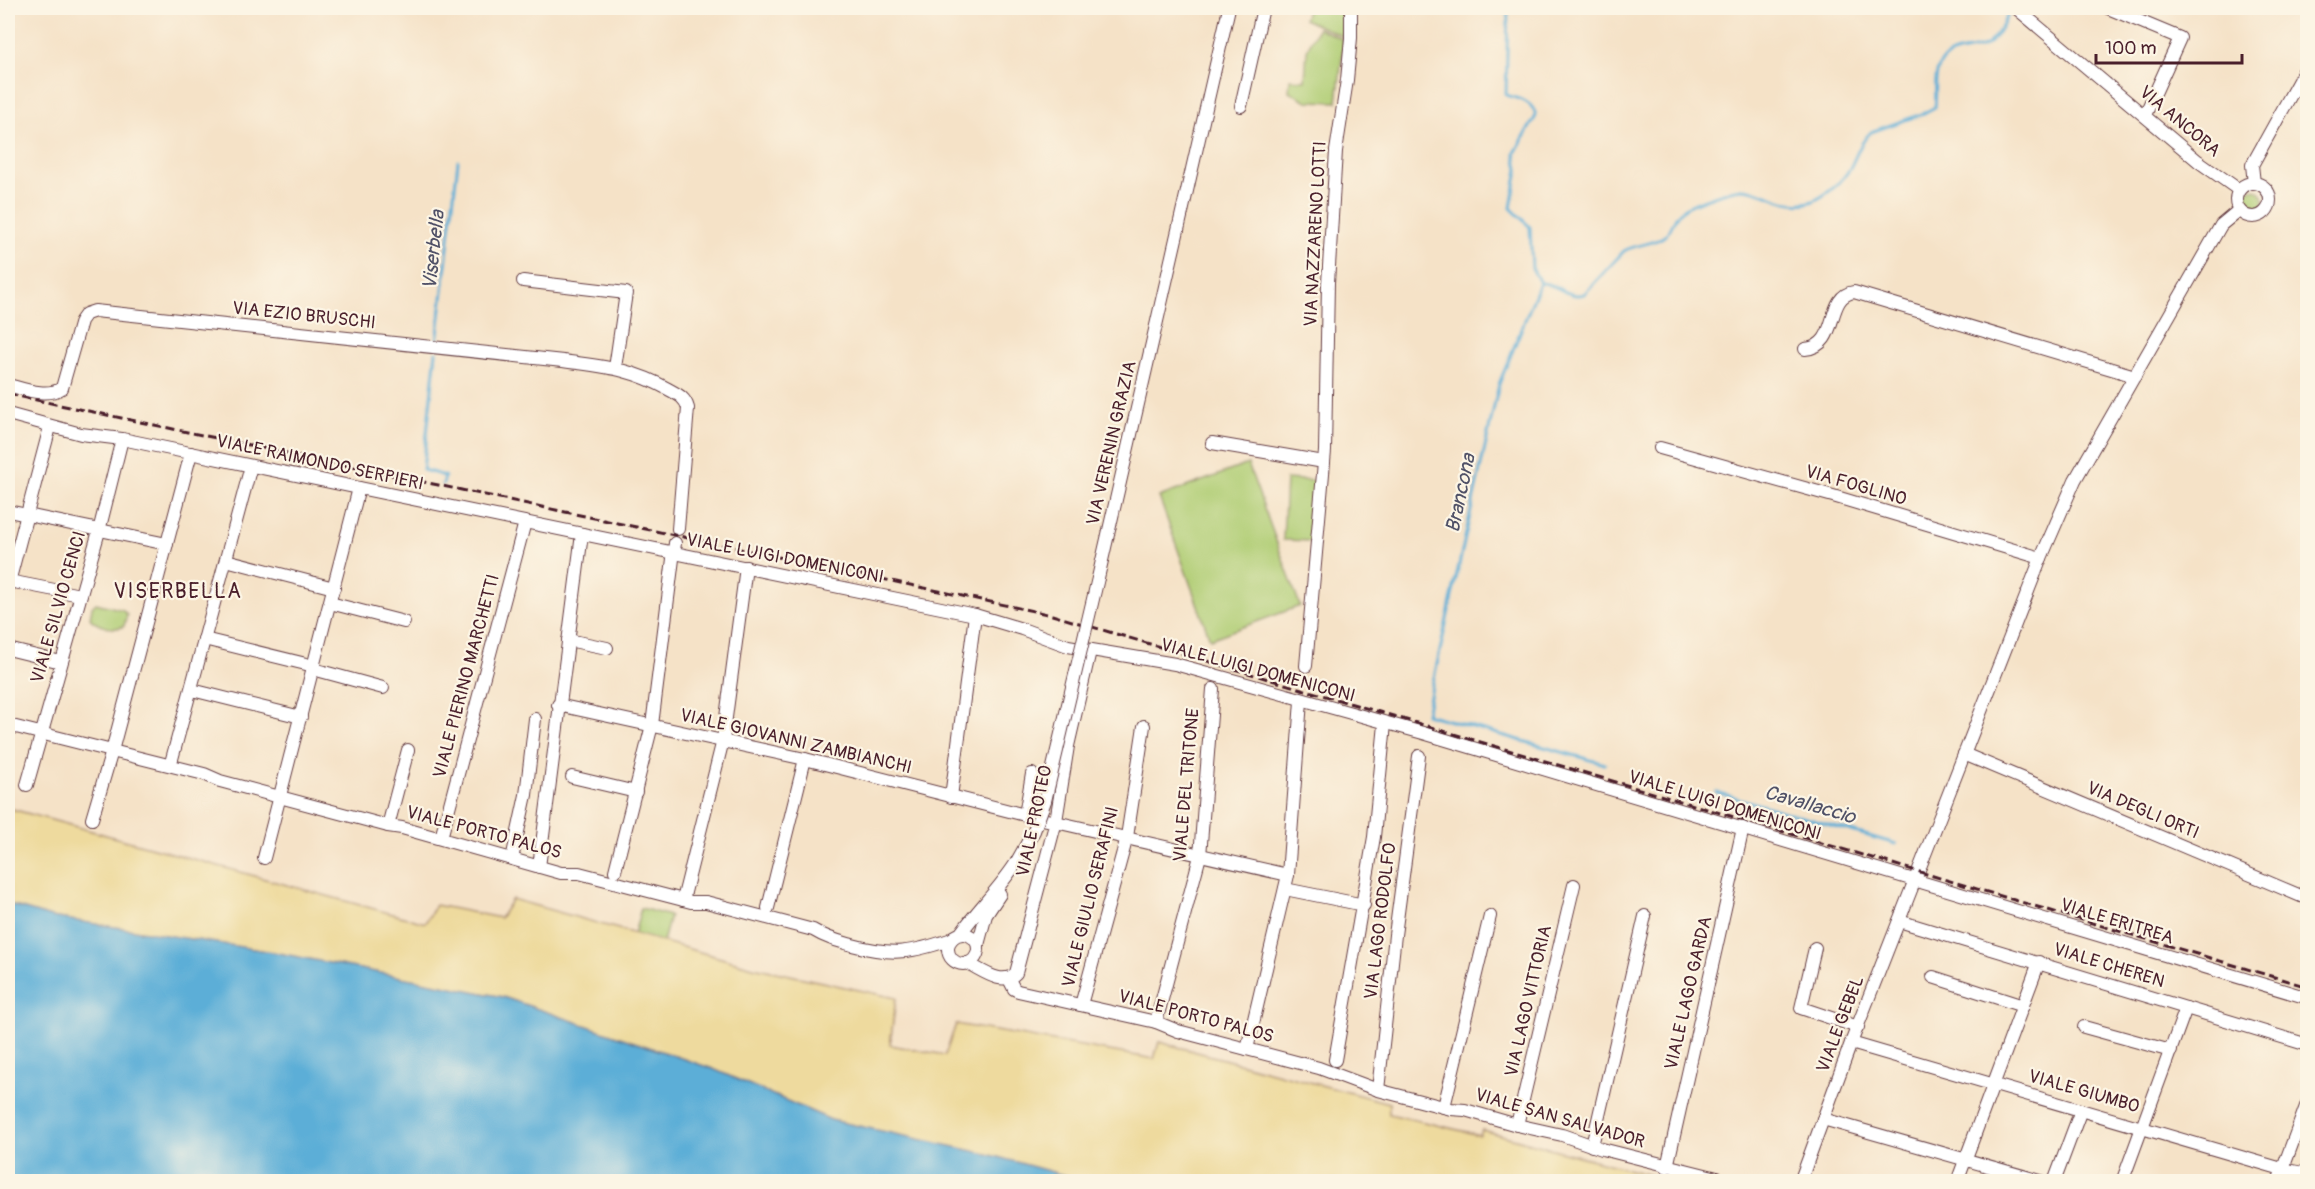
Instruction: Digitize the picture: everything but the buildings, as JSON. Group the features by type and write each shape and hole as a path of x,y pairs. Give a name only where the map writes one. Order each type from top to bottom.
{"street":[{"name":"VIA VERENIN GRAZIA","path":"956,936 1016,863 1034,831 1045,801 1229,8"},
{"path":"1241,106 1263,8"},
{"name":"VIA NAZZARENO LOTTI","path":"1306,666 1328,404 1328,283 1336,151 1347,80 1351,8"},
{"path":"2108,8 2180,38 2145,116"},
{"name":"VIA ANCORA","path":"2020,10 2198,161 2239,190"},
{"path":"2254,183 2252,165 2307,64"},
{"path":"2254,183 2260,184 2268,192 2270,203 2268,209 2259,217 2253,218 2242,214 2235,200 2239,190 2254,183"},
{"path":"1916,879 2041,558 2075,480 2221,225 2239,210"},
{"path":"523,280 626,293 615,368"},
{"path":"1805,349 1812,349 1822,342 1841,300 1848,293 1854,292 2135,376"},
{"name":"VIA EZIO BRUSCHI","path":"8,385 45,393 56,393 62,388 81,321 86,314 95,310 615,368 648,378 686,401 688,414 678,530"},
{"name":"VIALE RAIMONDO SERPIERI","path":"8,414 81,434 122,439 582,534"},
{"path":"50,427 8,584 80,595"},
{"name":"VIALE SILVIO CENCI","path":"27,785 99,531 122,439"},
{"path":"1212,442 1324,462"},
{"name":"VIA FOGLINO","path":"1660,448 1833,496 2041,558"},
{"path":"92,819 190,453"},
{"path":"172,759 250,466"},
{"path":"264,858 359,488"},
{"path":"8,511 167,544"},
{"name":"VIALE PIERINO MARCHETTI","path":"441,838 525,522"},
{"path":"539,867 558,705 582,534"},
{"name":"VIALE LUIGI DOMENICONI","path":"582,534 674,549 746,567 975,615 1090,651 1175,664 1916,879"},
{"path":"615,871 652,725 674,549"},
{"path":"226,560 334,588"},
{"path":"684,900 723,741 746,567"},
{"path":"330,603 404,622"},
{"path":"951,797 975,615"},
{"path":"204,639 383,688"},
{"path":"568,640 607,648"},
{"path":"8,649 61,662"},
{"name":"VIALE PROTEO","path":"1009,979 1016,973 1056,821 1068,746 1090,651"},
{"name":"VIALE DEL TRITONE","path":"1156,1022 1200,856 1213,689"},
{"path":"192,690 301,717"},
{"path":"1247,1049 1288,875 1301,701"},
{"name":"VIALE GIOVANNI ZAMBIANCHI","path":"558,705 805,759 1025,815 1288,875"},
{"path":"512,859 525,795 535,719"},
{"path":"1335,1060 1374,837 1385,724"},
{"name":"VIALE PORTO PALOS","path":"8,725 204,774 220,781 441,838 561,873 579,873 684,900 706,902 813,930 826,938 884,953 908,952 956,936"},
{"name":"VIALE GIULIO SERAFINI","path":"1081,1005 1127,837 1144,726"},
{"path":"388,826 408,750"},
{"name":"VIA DEGLI ORTI","path":"1964,754 2307,899"},
{"name":"VIA LAGO RODOLFO","path":"1378,1090 1419,756"},
{"path":"768,908 805,759"},
{"path":"1025,815 1032,774"},
{"path":"572,777 636,792"},
{"name":"VIALE LAGO GARDA","path":"1667,1167 1743,828"},
{"name":"VIA VERENIN GRAZIA","path":"978,947 987,915 1004,887 1005,879"},
{"name":"VIALE GEBEL","path":"1800,1182 1851,1043 1916,879"},
{"name":"VIALE ERITREA","path":"1916,879 2307,998"},
{"name":"VIA LAGO VITTORIA","path":"1516,1125 1574,885"},
{"path":"1285,890 1364,904"},
{"path":"1444,1107 1490,916"},
{"path":"1592,1146 1645,916"},
{"name":"VIALE CHEREN","path":"1899,921 2307,1044"},
{"path":"995,976 973,937 956,936 948,947 950,957 1002,980 1009,979"},
{"path":"967,963 975,958 978,947"},
{"path":"1815,948 1801,1008 1858,1027"},
{"path":"1958,1182 2039,962"},
{"path":"1933,977 2023,1006"},
{"name":"VIALE PORTO PALOS","path":"1009,979 1018,991 1156,1022 1178,1031 1319,1068 1378,1090"},
{"path":"2122,1182 2186,1008"},
{"path":"2084,1028 2171,1051"},
{"name":"VIALE GIUMBO","path":"1851,1043 2282,1169 2307,1174"},
{"name":"VIALE SAN SALVADOR","path":"1378,1090 1444,1107 1466,1110 1516,1125 1562,1135 1667,1167 1686,1169 1733,1182"},
{"path":"2278,1182 2307,1101"},
{"path":"2054,1182 2081,1110"},
{"path":"1823,1119 2044,1182"}],"green space":[{"path":"1308,8 1344,8 1344,37 1304,19"},
{"path":"1318,28 1344,40 1337,102 1307,101 1289,91 1290,79 1305,80 1307,50"},
{"path":"2253,189 2261,192 2264,200 2261,208 2253,211 2245,208 2242,200 2245,192"},
{"path":"1248,464 1300,606 1210,639 1159,497"},
{"path":"1286,479 1316,481 1313,541 1283,540"},
{"path":"96,603 123,610 127,615 124,626 111,628 93,621 90,618 92,607"},
{"path":"641,908 670,916 663,942 634,935"}],"sand":[{"path":"8,808 425,923 436,905 500,918 512,899 753,967 896,998 890,1045 945,1055 956,1024 1154,1059 1159,1042 1389,1103 1389,1114 1480,1135 1482,1130 1672,1181 1085,1181 987,1154 831,1120 713,1069 503,997 273,952 51,917 8,904"}],"water":[{"path":"8,904 51,917 273,952 503,997 713,1069 831,1120 987,1154 1085,1181 8,1181"}],"waterway":[{"name":"Brancona","path":"1508,8 1506,95 1529,104 1536,116 1515,153 1518,169 1511,208 1530,227 1532,268 1540,283"},
{"name":"Brancona","path":"1540,283 1546,283 1572,294 1584,294 1624,251 1663,237 1682,210 1718,195 1741,189 1794,203 1813,201 1824,195 1843,178 1861,144 1871,132 1935,107 1940,65 1954,53 1986,45 1996,36 2008,15"},
{"name":"Viserbella","path":"437,342 458,161"},
{"name":"Brancona","path":"1540,283 1499,384 1426,714 1605,764"},
{"name":"Viserbella","path":"436,352 423,470 445,476 443,484"},
{"name":"Cavallaccio","path":"1716,792 1896,844"}],"railway":[{"path":"8,394 1052,615 2308,987"}],"district":[{"name":"VISERBELLA","path":"178,591"}]}
